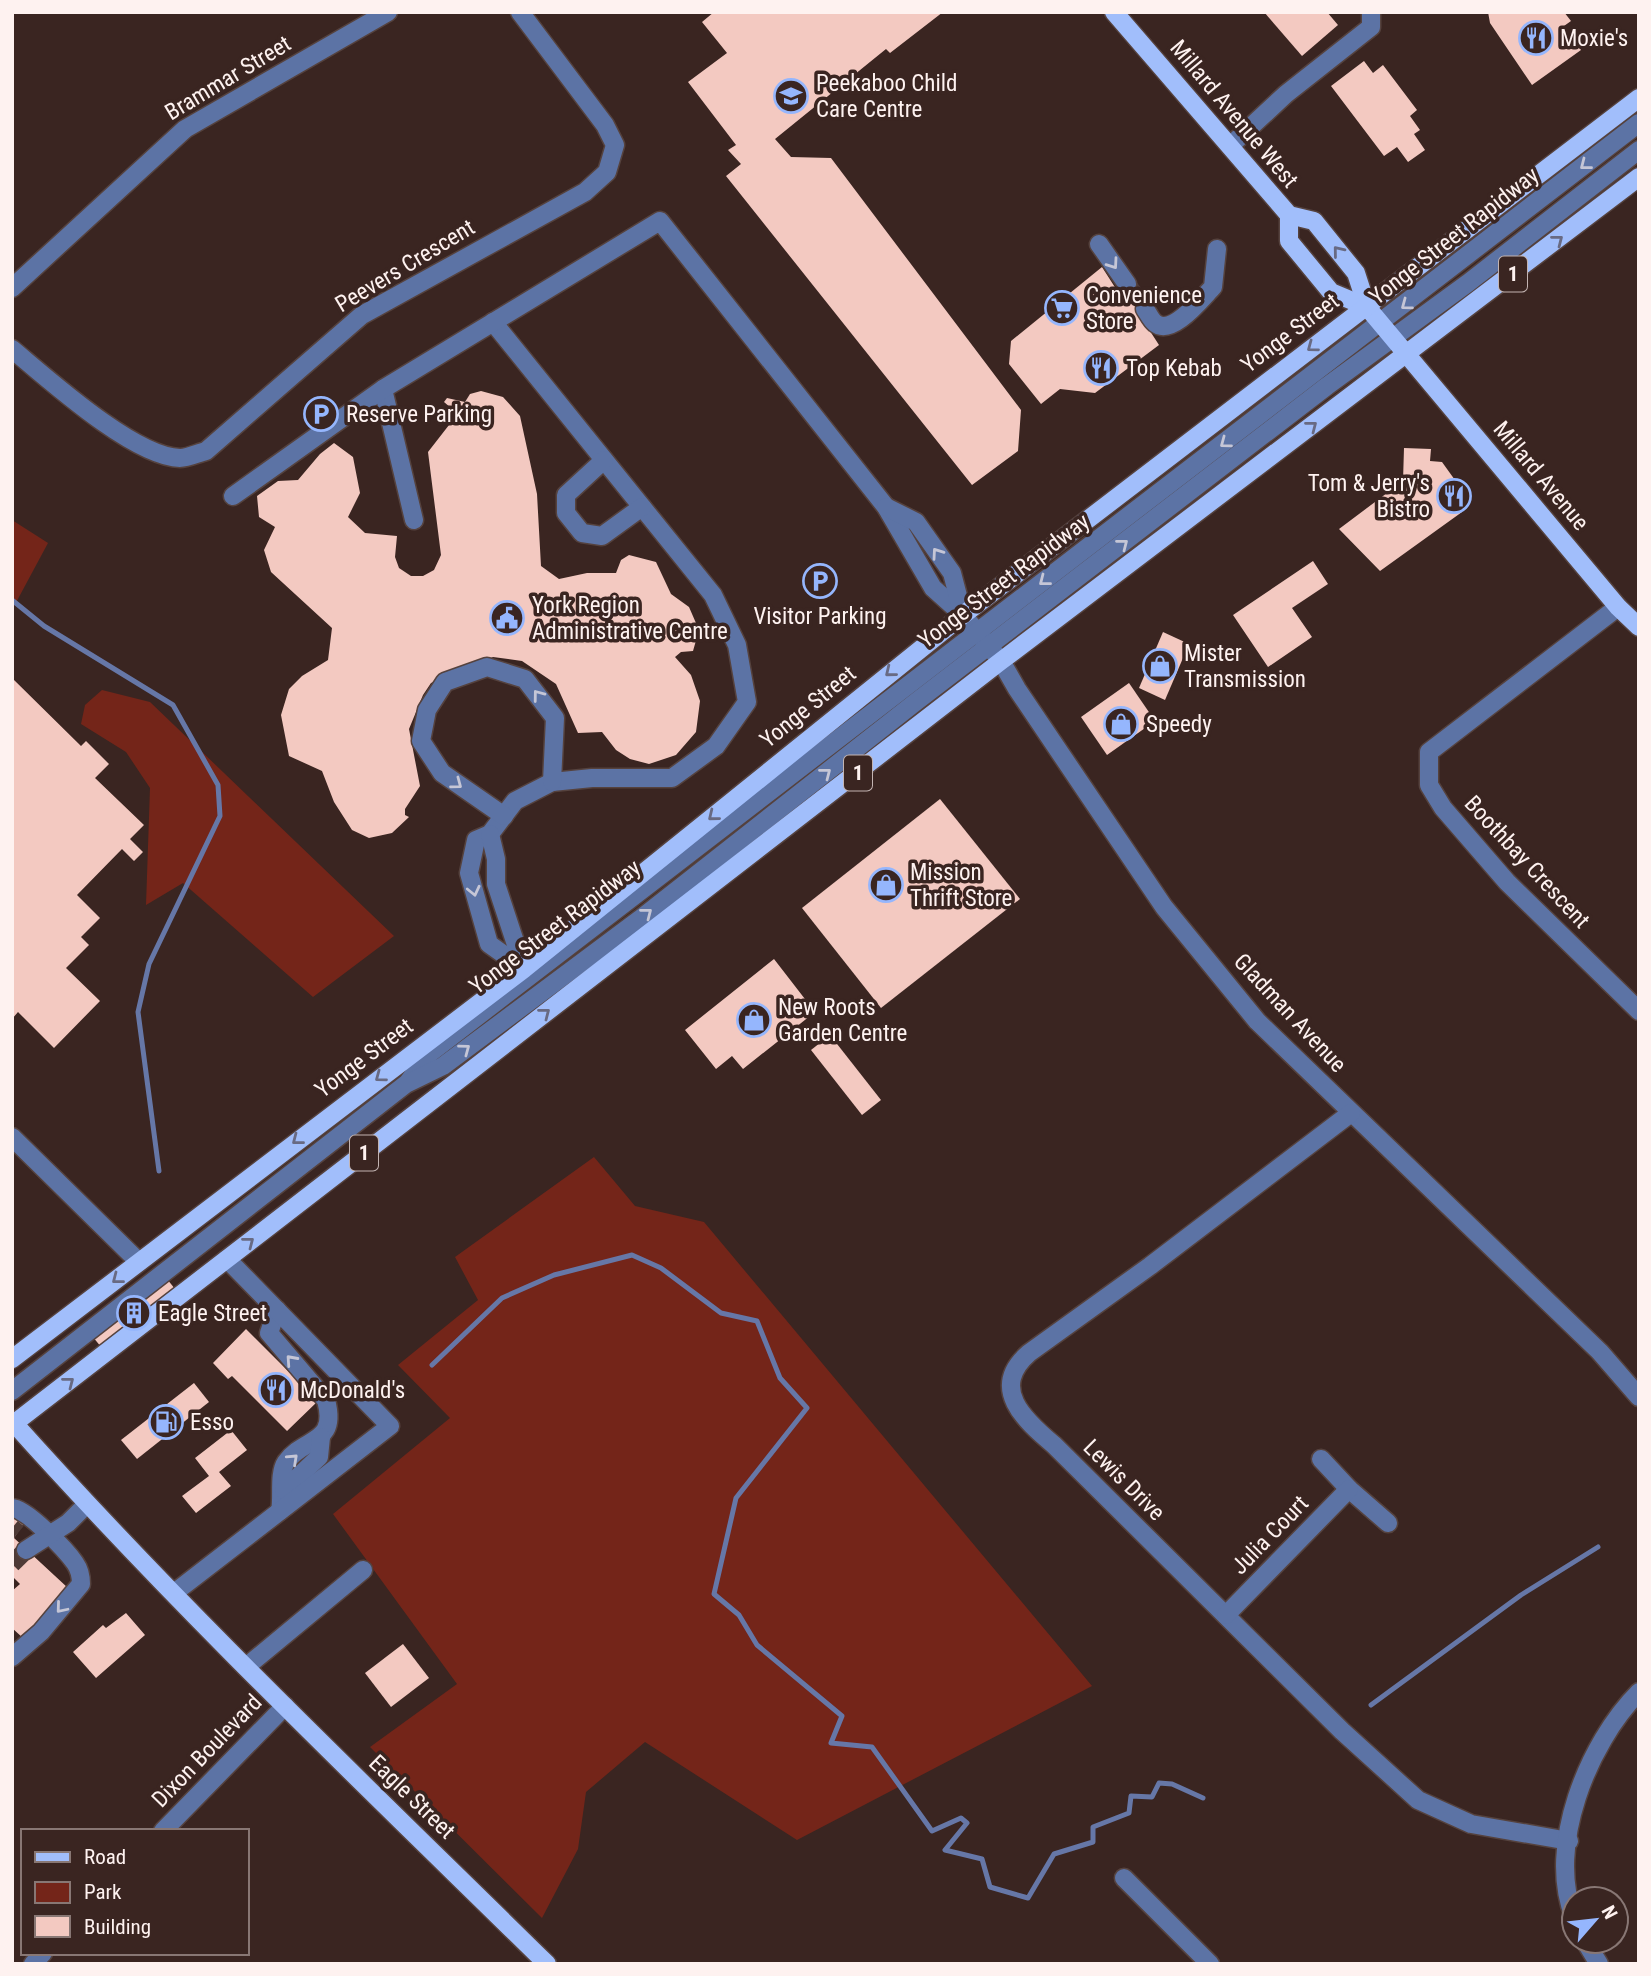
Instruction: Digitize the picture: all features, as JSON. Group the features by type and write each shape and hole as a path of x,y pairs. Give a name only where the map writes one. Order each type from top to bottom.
{"main road":[{"name":"Millard Avenue West","path":"1114,12 1289,215 1314,221 1356,273 1367,307 1407,356"},
{"name":"Yonge Street","path":"12,1359 524,969 963,615 1639,98"},
{"name":"1","path":"13,1423 1001,661 1407,356 1639,177"},
{"name":"Millard Avenue West","path":"1289,215 1289,241 1331,292 1367,307"},
{"name":"Millard Avenue","path":"1407,356 1618,607 1639,627"},
{"name":"Eagle Street","path":"13,1423 87,1504 246,1667 547,1964"}],"street":[{"name":"Brammar Street","path":"12,288 185,129 388,12"},
{"name":"Peevers Crescent","path":"12,349 130,439 163,454 181,458 206,451 362,315 585,192 607,172 615,145 605,125 520,12"},
{"path":"1230,146 1286,94 1371,27 1371,12"},
{"name":"Yonge Street Rapidway","path":"983,640 1639,123"},
{"name":"Yonge Street Rapidway","path":"12,1391 406,1084 430,1053 1393,338 1639,150"},
{"path":"233,496 383,388 660,221 886,507 916,522 952,573 963,615"},
{"path":"1099,244 1127,284"},
{"path":"1145,309 1156,323 1163,326 1178,322 1213,287 1217,249"},
{"path":"493,322 713,595 737,645 747,702 716,746 672,778 592,778 552,782 515,801 490,834 476,840 469,873 480,920 489,944 524,969"},
{"path":"383,388 414,520"},
{"path":"604,460 566,495 566,513 582,533 602,537 642,506"},
{"name":"Boothbay Crescent","path":"1618,607 1429,752 1429,785 1443,808 1507,882 1639,1012"},
{"name":"Gladman Avenue","path":"963,615 1001,661 1017,689 1164,907 1257,1021 1600,1352 1639,1397"},
{"path":"504,816 442,773 421,741 427,710 445,682 487,667 525,679 555,718 552,782"},
{"path":"490,834 496,859 496,884 524,969"},
{"name":"Lewis Drive","path":"1352,1113 1150,1266 1029,1353 1020,1361 1011,1379 1010,1391 1026,1422 1342,1731 1418,1800 1471,1824 1569,1841"},
{"path":"12,1137 139,1262"},
{"path":"174,1593 390,1426 226,1259"},
{"path":"276,1310 269,1334 326,1400 329,1424 321,1437 319,1457 284,1490 280,1511"},
{"path":"1321,1459 1349,1489 1388,1523"},
{"name":"Julia Court","path":"1226,1615 1349,1489"},
{"path":"18,1533 29,1548 87,1504"},
{"path":"12,1508 28,1514 75,1563 81,1573 81,1584 41,1632 12,1657"},
{"path":"246,1667 363,1570"},
{"path":"1568,1885 1572,1804 1592,1756 1639,1692"},
{"name":"Dixon Boulevard","path":"165,1829 285,1706"},
{"path":"1124,1878 1210,1964"}],"green space":[{"path":"12,520 48,543 12,610"},
{"path":"102,690 150,702 394,936 313,997 183,883 146,905 150,788 126,752 81,724 85,705"},
{"path":"594,1157 635,1206 704,1222 1092,1686 797,1840 645,1742 586,1792 578,1849 542,1918 370,1747 457,1684 333,1514 450,1418 398,1365 478,1300 455,1257"}],"building":[{"path":"714,12 943,12 890,53 886,49 775,139 791,157 831,158 1021,410 1018,451 972,485 726,176 741,164 728,150 736,145 688,82 727,53 702,22"},
{"path":"1264,12 1327,12 1338,25 1302,56"},
{"name":"Moxie's","path":"1488,12 1564,12 1571,21 1564,26 1581,50 1532,85 1490,23"},
{"path":"1364,61 1373,73 1383,65 1417,110 1410,116 1420,130 1414,134 1425,150 1408,162 1397,147 1384,156 1331,86"},
{"path":"1102,267 1118,292 1133,279 1152,303 1139,314 1159,345 1095,393 1060,389 1041,404 1009,364 1011,341"},
{"name":"York Region Administrative Centre","path":"481,391 503,397 520,416 537,494 541,566 559,579 587,573 616,573 621,560 629,555 656,562 671,594 689,607 699,630 693,651 681,652 675,657 691,675 700,701 696,732 676,755 649,764 630,759 616,750 602,732 578,733 556,684 522,661 493,657 431,683 409,729 420,786 405,809 405,815 409,817 392,833 369,838 352,830 334,802 322,771 289,756 281,715 289,689 302,676 328,660 332,628 271,572 264,550 275,527 259,517 257,496 278,481 298,480 320,454 334,443 353,457 360,493 348,517 365,533 397,536 395,557 399,568 411,576 423,576 434,570 441,555 428,452 449,425 441,423 435,416 440,411 450,411 451,408 444,402 447,398 465,402 470,394"},
{"path":"1404,448 1431,449 1430,461 1442,462 1465,494 1462,512 1380,571 1339,529 1403,481"},
{"path":"1313,561 1328,584 1292,608 1312,637 1268,667 1233,615"},
{"path":"1163,632 1189,644 1165,700 1139,688"},
{"path":"12,678 81,746 86,741 109,764 95,778 144,825 130,839 143,852 134,861 122,849 77,895 100,918 81,937 89,945 66,968 100,1001 54,1048 18,1012 12,1019"},
{"path":"1129,683 1155,721 1107,755 1081,717"},
{"path":"940,799 1020,899 881,1008 802,908"},
{"path":"774,959 815,1012 743,1069 732,1056 716,1069 685,1030"},
{"path":"830,1035 881,1100 862,1115 811,1050"},
{"name":"Eagle Street","path":"167,1279 175,1289 101,1347 93,1337"},
{"name":"McDonald's","path":"246,1329 318,1401 287,1431 232,1376 228,1379 213,1363"},
{"path":"194,1383 209,1402 137,1459 121,1440"},
{"path":"231,1430 247,1450 219,1472 231,1486 196,1513 182,1496 209,1476 195,1458"},
{"path":"12,1514 26,1520 14,1538 68,1588 23,1638 12,1628 12,1591 20,1584 12,1576"},
{"path":"126,1613 145,1635 96,1678 73,1652 103,1625 106,1628"},
{"path":"403,1644 429,1678 391,1707 365,1673"}],"waterway":[{"path":"12,600 44,626 173,705 218,785 220,816 149,964 138,1012 159,1171"},
{"path":"432,1365 502,1298 554,1275 632,1255 661,1268 721,1313 757,1321 780,1378 807,1408 736,1498 714,1594 739,1615 757,1645 842,1716 831,1743 872,1747 932,1831 961,1818 967,1823 945,1850 982,1859 990,1887 1028,1898 1054,1854 1093,1842 1093,1827 1129,1813 1131,1796 1152,1797 1159,1783 1172,1784 1203,1798"},
{"path":"1371,1705 1521,1595 1598,1547"}],"tunnel":[{"path":"1127,284 1145,309"},
{"path":"12,1528 18,1533"},
{"path":"12,1564 26,1550"}],"place":[{"name":"Moxie's","path":"1536,38"},
{"name":"Peekaboo Child Care Centre","path":"791,96"},
{"name":"Convenience Store","path":"1062,308"},
{"name":"Top Kebab","path":"1101,368"},
{"name":"Reserve Parking","path":"321,414"},
{"name":"Tom & Jerry's Bistro","path":"1454,496"},
{"name":"Visitor Parking","path":"820,581"},
{"name":"York Region Administrative Centre","path":"507,618"},
{"name":"Mister Transmission","path":"1160,666"},
{"name":"Speedy","path":"1121,724"},
{"name":"Mission Thrift Store","path":"886,885"},
{"name":"New Roots Garden Centre","path":"754,1020"},
{"name":"Eagle Street","path":"134,1313"},
{"name":"McDonald's","path":"276,1390"},
{"name":"Esso","path":"166,1422"}]}
